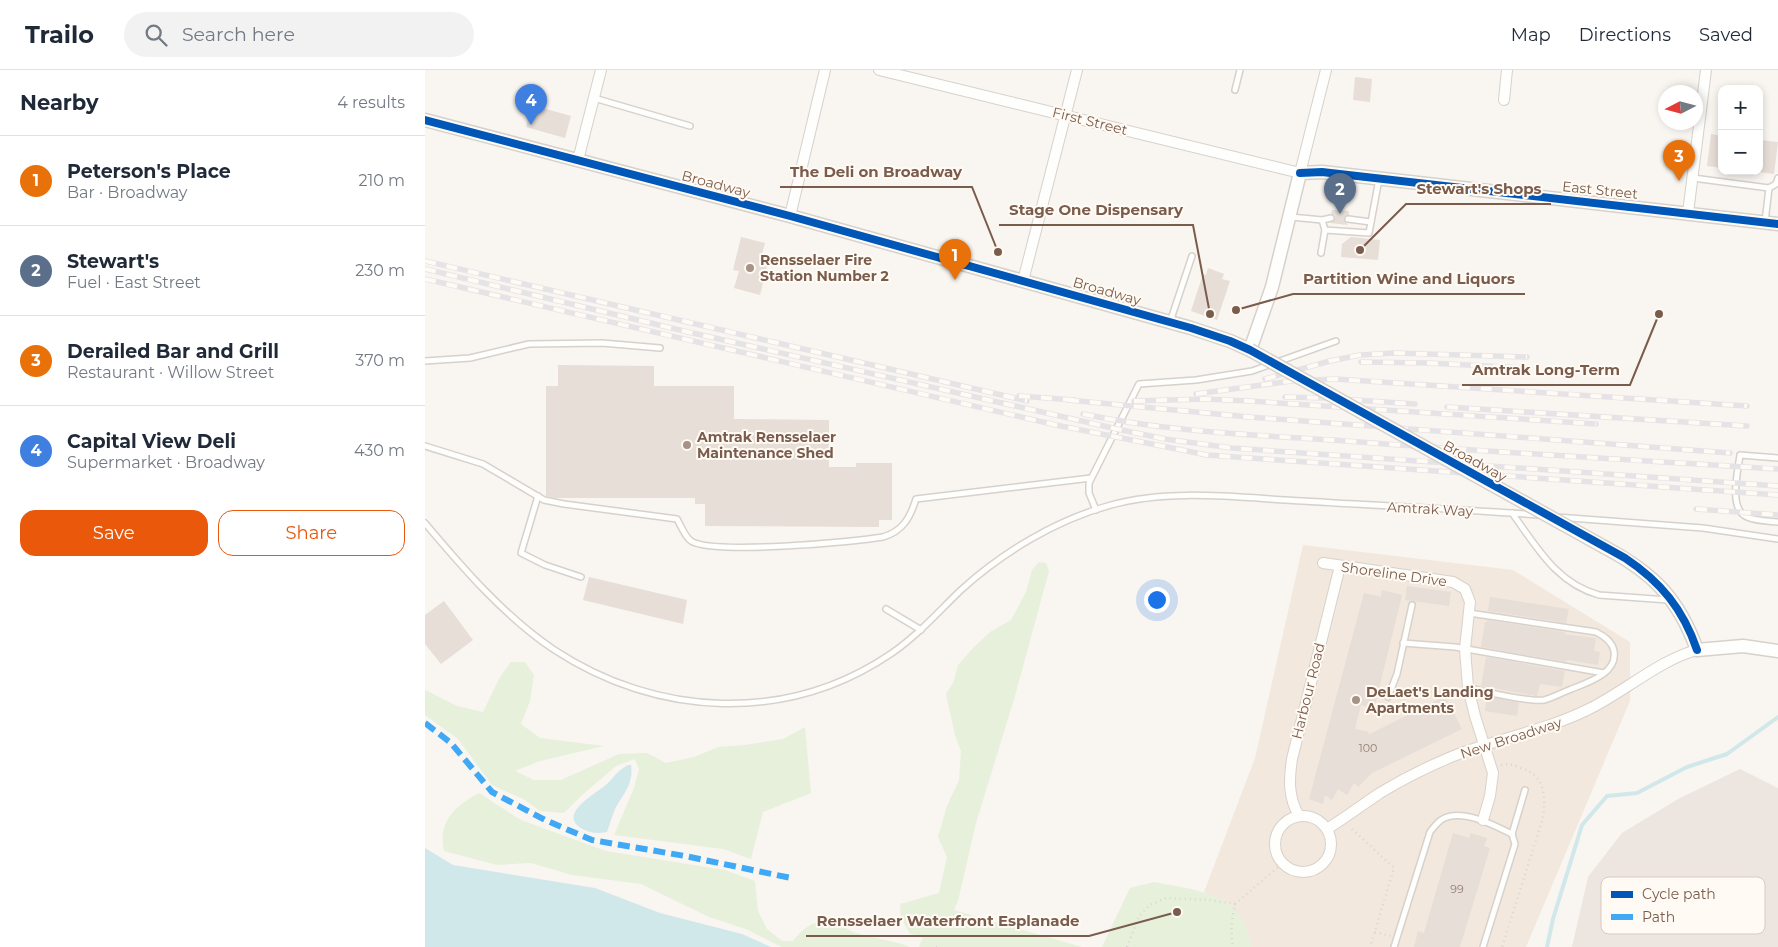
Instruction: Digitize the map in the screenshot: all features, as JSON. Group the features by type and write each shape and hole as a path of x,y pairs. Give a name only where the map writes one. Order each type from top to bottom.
{"street":[{"path":"578,160 601,70"},
{"path":"790,216 825,70"},
{"name":"First Street","path":"879,70 1301,173"},
{"path":"1023,280 1077,70"},
{"path":"1250,350 1272,287 1326,70"},
{"path":"1504,100 1507,70"},
{"path":"1688,213 1706,70"},
{"name":"Broadway","path":"425,120 790,216 1217,336 1250,350 1606,548 1647,573 1671,600 1689,629 1697,650"},
{"name":"East Street","path":"1301,173 1321,172 1379,178 1771,223"},
{"name":"Shoreline Drive","path":"1323,563 1457,583 1468,593 1470,602 1465,649 1468,687 1475,716 1492,766 1492,789 1483,820"},
{"name":"Harbour Road","path":"1299,816 1293,806 1289,778 1292,759 1340,566"},
{"path":"1697,650 1743,646 1778,651"},
{"name":"New Broadway","path":"1327,829 1401,781 1451,757 1575,716 1612,698 1677,657 1697,650"},
{"path":"1299,816 1314,818 1319,820 1327,829 1331,839 1331,851 1319,867 1313,870 1298,872 1283,863 1276,851 1275,845 1277,833 1288,819 1299,816"}],"lane":[{"path":"1235,90 1240,70"},
{"path":"594,98 690,126"},
{"path":"1325,230 1369,234 1379,178"},
{"path":"1692,178 1769,188 1776,184 1778,178"},
{"path":"1769,188 1771,223"},
{"path":"1290,217 1322,220 1331,218"},
{"path":"1348,219 1371,222"},
{"path":"1321,253 1325,230 1322,220"},
{"path":"1170,322 1192,256"},
{"path":"1096,510 1088,487 1091,478 1139,384 1196,380 1253,371 1336,340"},
{"path":"425,361 470,358 529,344 602,344 659,348"},
{"path":"425,446 483,464 538,496 564,504 677,519 689,540 703,546 788,546 875,539 890,535 901,527 911,516 916,499 1091,478"},
{"path":"1778,458 1740,455 1736,498 1738,508 1746,517 1778,522"},
{"path":"538,496 521,553 545,565 581,578"},
{"name":"Amtrak Way","path":"425,522 467,572 526,627 552,648 581,666 613,681 664,696 700,702 737,704 771,702 798,696 828,687 859,674 891,654 921,630 959,592 1002,557 1053,528 1096,510 1126,502 1153,498 1223,497 1512,513 1703,528 1778,539"},
{"path":"1512,513 1551,566 1569,582 1599,595 1671,600"},
{"path":"1388,697 1397,674 1412,605"},
{"path":"886,609 921,630"},
{"path":"1468,687 1543,700 1589,682 1604,673 1612,664 1614,654 1612,645 1601,634 1469,613"},
{"path":"1403,643 1451,646 1604,673"},
{"path":"1483,947 1515,844 1512,834 1525,790"},
{"path":"1394,947 1430,832 1441,820 1455,815 1483,820 1512,834"}],"path":[{"path":"1492,766 1507,763 1530,770 1539,781 1546,799 1543,818 1502,947"},
{"path":"1351,829 1394,868 1370,947"},
{"path":"1233,947 1231,924 1235,904 1283,863"},
{"path":"1127,947 1139,916 1150,905 1166,898 1209,900 1235,904"},
{"path":"1375,932 1397,938"}],"shaded area":[{"name":"DeLaet's Landing Apartments","path":"1303,545 1513,570 1630,642 1630,701 1526,947 1252,947 1243,921 1229,904 1204,892 1255,758"},
{"path":"1740,769 1778,788 1778,947 1572,947 1588,877 1622,833 1680,798"}],"green space":[{"path":"1039,562 1046,563 1049,571 1015,696 976,823 958,901 954,910 1082,947 919,947 923,936 910,934 901,918 900,904 939,893 947,857 938,837 947,806 959,780 961,751 955,735 946,694 953,683 958,665 990,632 1011,620 1026,592 1032,570"},
{"path":"511,662 525,662 534,675 530,701 521,724 540,738 604,746 540,761 515,771 534,780 561,780 619,754 647,753 666,763 694,757 718,747 783,739 805,727 811,793 763,812 751,859 723,849 614,835 634,788 639,769 635,759 616,766 564,813 540,811 525,800 492,785 458,739 425,715 425,690 457,706 483,712 500,677"},
{"path":"479,793 521,820 606,851 725,870 755,881 758,911 767,929 782,941 793,941 810,925 820,921 832,921 853,932 910,947 782,947 746,929 709,917 641,884 572,875 531,863 497,865 444,851 443,831 450,816 462,804"},
{"path":"1154,882 1204,892 1227,903 1244,921 1252,947 1102,947 1130,888"}],"water":[{"path":"628,765 631,765 631,778 615,809 607,832 593,833 581,828 575,822 574,816 582,803"},
{"path":"425,848 453,865 595,888 660,913 742,934 771,947 425,947"}],"building":[{"path":"1355,77 1372,79 1370,102 1353,100"},
{"path":"532,105 571,116 565,138 526,127"},
{"path":"1711,134 1718,135 1718,167 1707,166"},
{"path":"1763,140 1778,142 1774,174 1763,173"},
{"path":"1332,210 1349,211 1349,215 1345,216 1344,219 1348,225 1330,223 1335,219 1335,215 1331,214"},
{"name":"Rensselaer Fire Station Number 2","path":"741,237 765,243 759,264 767,266 760,295 734,288 739,271 733,270"},
{"path":"1351,237 1380,240 1378,260 1341,257 1342,244"},
{"path":"1208,268 1224,274 1222,279 1230,281 1217,320 1191,311 1203,274 1206,275"},
{"name":"Amtrak Rensselaer Maintenance Shed","path":"558,365 654,366 654,386 734,386 734,419 829,420 829,467 856,467 856,463 892,463 892,520 879,520 879,527 705,526 705,504 695,504 695,498 555,498 546,496 546,386 558,386"},
{"path":"589,577 687,600 683,624 583,600"},
{"path":"1407,586 1451,592 1449,606 1405,600"},
{"name":"DeLaet's Landing Apartments","path":"1382,590 1402,595 1374,709 1361,705 1355,729 1369,732 1368,735 1445,696 1462,729 1372,773 1358,787 1354,783 1347,795 1338,789 1332,800 1325,795 1323,804 1309,799 1364,593 1381,597"},
{"path":"1490,597 1569,609 1566,623 1488,611"},
{"path":"444,601 473,640 441,664 425,644 425,615"},
{"path":"1487,620 1596,638 1594,651 1600,652 1598,665 1567,660 1566,662 1481,647 1485,622"},
{"path":"1486,657 1565,671 1562,687 1540,684 1537,696 1481,686"},
{"path":"1487,696 1519,703 1517,716 1485,711"},
{"path":"1453,833 1469,838 1471,833 1487,838 1484,846 1490,848 1460,947 1414,947 1418,931 1424,933"}],"waterway":[{"path":"1547,947 1553,919 1582,825 1607,796 1637,793 1687,767 1727,754 1778,717"}],"railway":[{"path":"425,261 1027,401"},
{"path":"425,269 688,332 1165,439 1232,448 1778,486"},
{"path":"425,279 1056,425 1207,455 1778,495"},
{"path":"1265,379 1330,361 1360,355 1394,353 1527,357"},
{"path":"1361,362 1528,368"},
{"path":"1196,394 1291,381 1335,379 1747,406"},
{"path":"1019,396 1074,400"},
{"path":"1285,397 1415,404"},
{"path":"1134,401 1205,399 1249,401 1596,424"},
{"path":"1068,400 1249,417 1730,453"},
{"path":"1447,407 1747,426"},
{"path":"1083,414 1148,425 1214,432 1778,469"},
{"path":"1696,509 1778,515"}],"marked path":[{"path":"425,723 451,743 492,792 545,820 592,840 685,856 791,878"}],"cycle path":[{"path":"425,120 790,216 1191,328 1230,341 1250,350 1625,558 1660,587 1678,609 1697,650"},
{"path":"1300,173 1322,172 1778,224"}],"place":[{"name":"Capital View Deli","path":"531,125"},
{"name":"Derailed Bar and Grill","path":"1679,181"},
{"name":"Stewart's","path":"1340,214"},
{"name":"Stewart's Shops","path":"1360,250"},
{"name":"The Deli on Broadway","path":"998,252"},
{"name":"Rensselaer Fire Station Number 2","path":"750,268"},
{"name":"Peterson's Place","path":"955,280"},
{"name":"Partition Wine and Liquors","path":"1236,310"},
{"name":"Stage One Dispensary","path":"1210,314"},
{"name":"Amtrak Long-Term","path":"1659,314"},
{"name":"Amtrak Rensselaer Maintenance Shed","path":"687,445"},
{"name":"DeLaet's Landing Apartments","path":"1356,700"},
{"name":"Rensselaer Waterfront Esplanade","path":"1177,912"}]}
